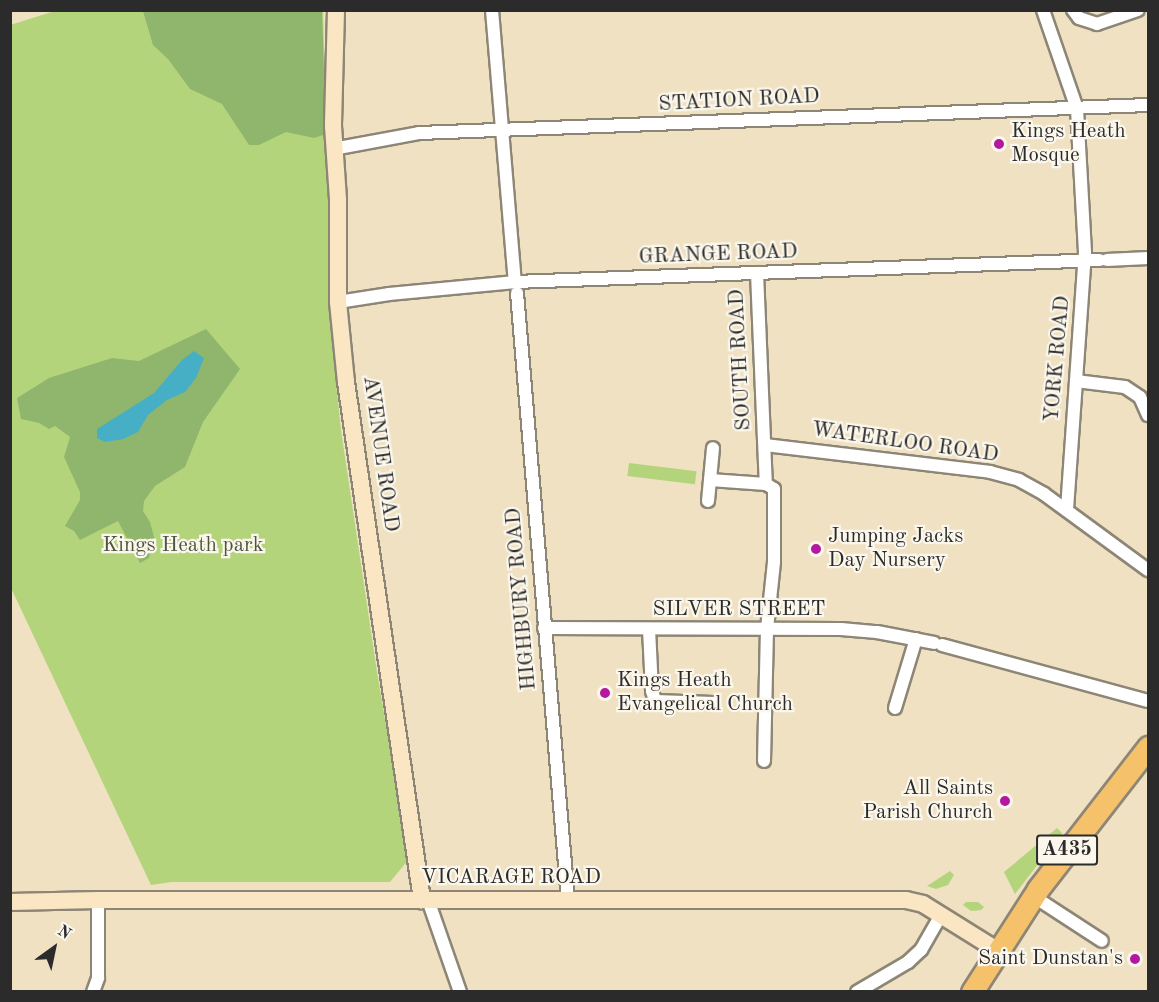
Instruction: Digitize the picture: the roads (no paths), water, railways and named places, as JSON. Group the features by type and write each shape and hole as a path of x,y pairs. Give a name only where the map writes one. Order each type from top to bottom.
{"highway":[{"name":"A435","path":"972,992 1033,896 1145,758"}],"main road":[{"name":"AVENUE ROAD","path":"336,10 333,149 338,200 338,302 346,382 425,900"},
{"name":"VICARAGE ROAD","path":"10,903 98,900 906,900 923,904 997,950"}],"street":[{"name":"HIGHBURY ROAD","path":"492,10 568,900"},
{"name":"YORK ROAD","path":"1043,10 1077,109 1085,261 1067,510"},
{"path":"1073,10 1079,18 1097,24 1138,10"},
{"name":"STATION ROAD","path":"333,149 419,134 1149,105"},
{"name":"GRANGE ROAD","path":"338,302 389,294 756,273 1149,258"},
{"name":"SOUTH ROAD","path":"756,273 766,484 774,489 776,502 774,562 766,629 764,761"},
{"path":"1076,381 1125,387 1140,397 1149,416"},
{"name":"WATERLOO ROAD","path":"765,445 990,472 1019,480 1067,510"},
{"path":"708,501 713,448"},
{"path":"710,480 766,484"},
{"path":"1067,510 1149,570"},
{"name":"SILVER STREET","path":"543,628 842,629 877,632 938,644 1149,701"},
{"path":"649,629 652,692 655,701 713,703"},
{"path":"895,708 916,639"},
{"path":"1033,896 1102,941"},
{"path":"93,992 98,978 98,900"},
{"path":"425,900 460,992"},
{"path":"857,992 908,962 921,951 941,915"}],"water":[{"path":"194,351 204,358 196,378 185,392 167,400 148,415 138,432 123,439 105,442 97,438 97,429 154,393 182,360"}],"place":[{"name":"Kings Heath Mosque","path":"999,144"},
{"name":"Jumping Jacks Day Nursery","path":"816,549"},
{"name":"Kings Heath Evangelical Church","path":"605,693"},
{"name":"All Saints Parish Church","path":"1005,801"},
{"name":"Saint Dunstan's","path":"1135,959"}],"park label":[{"name":"Kings Heath park","path":"183,546"}]}
